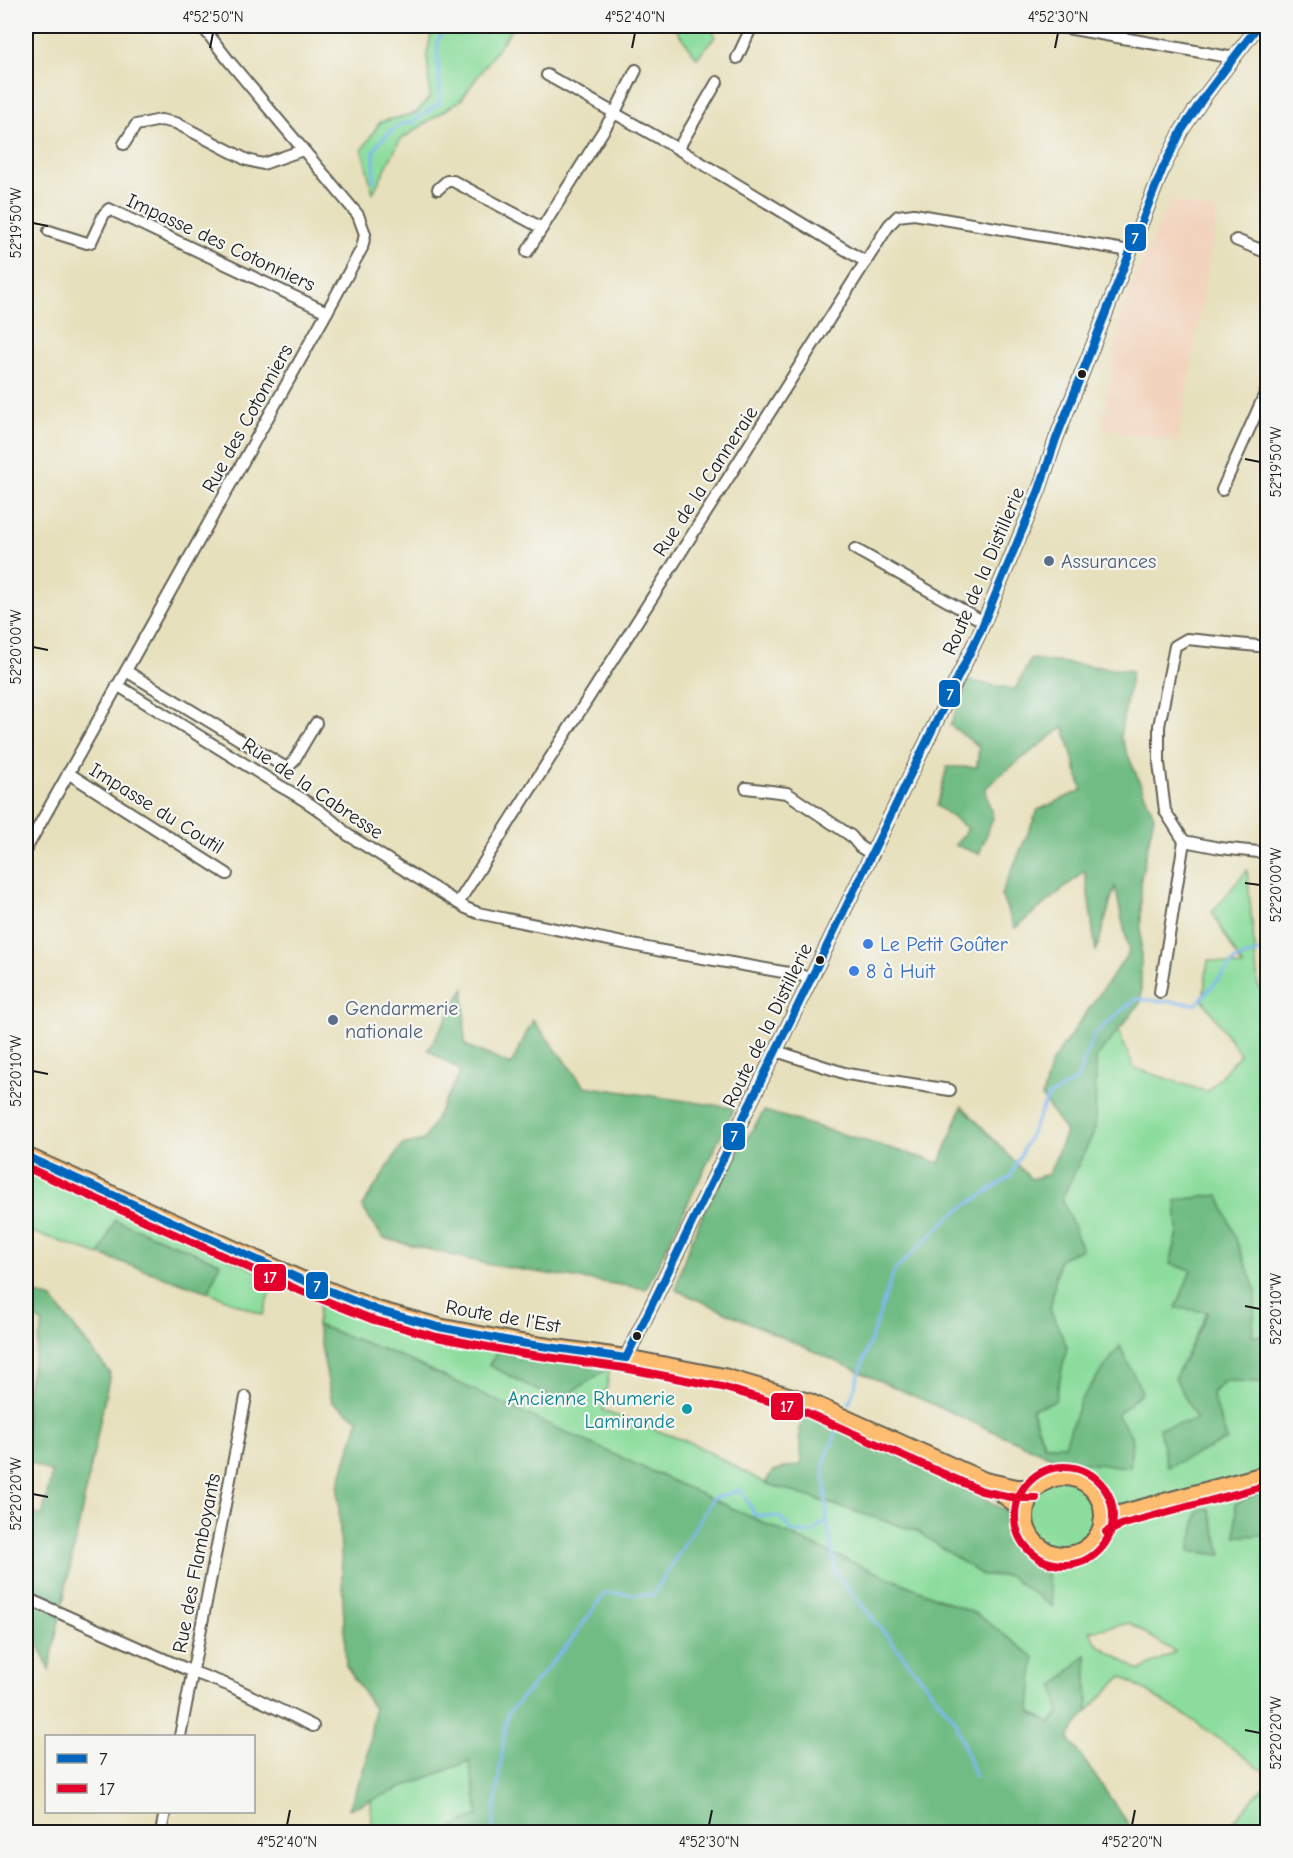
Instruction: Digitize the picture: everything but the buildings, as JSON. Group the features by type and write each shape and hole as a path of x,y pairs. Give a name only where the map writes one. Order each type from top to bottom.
{"main road":[{"name":"Route de l'Est","path":"26,1156 300,1279 377,1310 439,1327 724,1377 809,1402 985,1481 1017,1488 1036,1488"},
{"path":"1102,1522 1120,1514 1268,1474"},
{"path":"1055,1478 1076,1478 1094,1490 1099,1499 1102,1522 1099,1532 1086,1548 1076,1553 1053,1554 1036,1544 1026,1527 1025,1517 1030,1496 1036,1488 1055,1478"},
{"name":"Route de l'Est","path":"985,1481 1017,1505 1025,1517"},
{"path":"1099,1499 1114,1503 1155,1504"}],"street":[{"name":"Rue des Cotonniers","path":"26,849 327,312 362,248 365,234 358,215 202,26"},
{"path":"737,58 752,26"},
{"path":"1056,26 1234,58"},
{"name":"Route de la Distillerie","path":"626,1358 873,855 984,622 1031,510 1056,439 1163,168 1182,130 1257,26"},
{"path":"527,252 615,112 636,70"},
{"path":"547,75 615,112 866,262"},
{"path":"678,149 717,82"},
{"path":"124,144 136,125 161,120 176,123 248,160 263,164 303,150"},
{"path":"438,189 447,181 453,181 542,228"},
{"name":"Impasse des Cotonniers","path":"49,231 87,243 91,242 104,214 109,209 327,312"},
{"name":"Rue de la Canneraie","path":"458,903 866,262 898,216 914,214 1130,251"},
{"path":"1236,240 1268,253"},
{"path":"1222,490 1268,387"},
{"path":"855,549 984,622"},
{"path":"1160,992 1184,841 1165,811 1159,763 1159,726 1175,646 1187,639 1268,647"},
{"path":"126,671 283,766 289,766 293,762 316,723"},
{"name":"Rue de la Cabresse","path":"117,685 306,800 333,820 348,835 458,903"},
{"name":"Impasse du Coutil","path":"68,773 227,874"},
{"path":"746,788 787,793 836,825 873,855"},
{"path":"1184,841 1220,848 1268,853"},
{"path":"458,903 492,917 657,950 800,975 811,979"},
{"path":"776,1052 847,1074 950,1090"},
{"name":"Rue des Flamboyants","path":"180,1735 246,1397"},
{"path":"26,1598 193,1672 228,1684 313,1726"},
{"path":"160,1833 165,1813"}],"shaded area":[{"path":"1170,200 1218,211 1178,442 1102,428 1121,311"}],"green space":[{"path":"433,26 514,26 461,100 400,140 373,193 362,150 380,122 416,113 430,97 427,54"},
{"path":"670,26 713,26 715,37 697,58 674,27"},
{"path":"1031,659 1132,671 1120,736 1154,816 1141,878 1141,1002 1096,1058 1095,1130 1062,1198 1082,1249 1059,1259 1050,1310 1067,1347 1055,1401 1031,1409 1044,1445 1065,1445 1081,1399 1120,1346 1142,1392 1117,1415 1132,1437 1130,1467 1060,1461 676,1290 690,1242 712,1197 764,1111 940,1163 962,1106 1031,1179 1049,1174 1066,1132 1042,1097 1051,1063 1129,952 1115,886 1096,952 1085,871 1015,928 1001,895 1038,810 1082,790 1064,727 985,789 993,818 979,854 955,845 968,829 937,806 947,767 977,767 979,747 950,725 969,681 1015,689"},
{"path":"1247,870 1258,985 1268,1002 1267,1336 1252,1337 1256,1291 1178,1233 1170,1264 1191,1270 1208,1311 1175,1378 1197,1420 1159,1428 1227,1440 1212,1393 1225,1381 1267,1382 1267,1498 1261,1493 1236,1503 1236,1536 1267,1535 1267,1773 1191,1719 1122,1676 1088,1711 1086,1656 1060,1713 1050,1723 1029,1711 978,1615 821,1549 397,1355 317,1325 320,1298 404,1329 499,1350 489,1365 558,1401 610,1367 603,1411 694,1444 765,1483 917,1531 982,1575 1009,1576 1045,1565 1020,1542 1005,1510 1027,1478 1060,1461 1130,1466 1132,1437 1117,1415 1081,1399 1065,1446 1045,1445 1031,1409 1067,1347 1050,1310 1059,1259 1081,1249 1062,1198 1095,1130 1096,1058 1118,1030 1134,1068 1207,1092 1240,1054 1203,1000 1208,960 1243,967 1212,912","holes":["1130,1623 1175,1652 1139,1671 1097,1644 1090,1631"]},
{"path":"464,989 465,1045 511,1065 533,1020 584,1086 734,1108 646,1289 491,1265 383,1238 362,1207 402,1145 424,1140 461,1071 428,1050"},
{"path":"26,1171 35,1172 274,1278 263,1315 209,1292 220,1263 115,1220 100,1255 26,1230"},
{"path":"1219,1195 1256,1291 1252,1336 1267,1336 1267,1382 1224,1381 1212,1393 1227,1440 1167,1467 1159,1428 1197,1420 1175,1378 1208,1312 1176,1308 1191,1270 1170,1264 1178,1233 1176,1200"},
{"path":"115,1220 220,1263 209,1292 100,1255"},
{"path":"26,1291 52,1299 110,1373 49,1670 26,1613 26,1511 42,1516 52,1473 26,1460 26,1391 43,1323 26,1313"},
{"path":"317,1325 397,1355 821,1549 978,1615 1034,1657 1030,1711 1050,1723 1060,1713 1054,1687 1086,1654 1088,1711 1068,1737 1134,1832 444,1832 479,1815 469,1761 349,1809 367,1759 374,1709 346,1666 338,1486 359,1419 332,1402"},
{"path":"499,1350 610,1367 558,1401 489,1365"},
{"path":"808,1410 1005,1510 1020,1542 1045,1565 1053,1607 1009,1576 982,1575 917,1531 765,1483 773,1471 801,1464 799,1430"},
{"path":"1261,1492 1267,1498 1267,1535 1236,1536 1236,1503"},
{"path":"1209,1509 1222,1555 1189,1551 1198,1511"},
{"path":"469,1761 480,1815 444,1832 372,1832 371,1800"},
{"path":"1267,1783 1267,1832 1224,1832"}],"waterway":[{"path":"374,181 374,150 381,140 399,125 415,121 439,103 438,41 448,26"},
{"path":"849,1404 894,1271 953,1214 1010,1177 1048,1097 1077,1080 1094,1035 1135,999 1197,1004 1235,960 1268,949"},
{"path":"492,1832 507,1715 570,1642 605,1593 653,1595 713,1498 741,1490 755,1515 780,1517 793,1532 812,1533 827,1519 824,1463 840,1424"},
{"path":"827,1519 836,1573 955,1720 975,1777"}],"transit line":[{"name":"7","path":"626,1358 979,634 1039,490 1056,439 1163,168 1182,130 1204,97 1258,26"},
{"name":"7","path":"26,1156 300,1279 377,1310 439,1327 521,1343 626,1358"},
{"name":"17","path":"26,1167 296,1289 374,1320 437,1337 519,1353 624,1368 722,1387 805,1412 982,1491 1016,1498 1036,1498"},
{"name":"17","path":"1054,1467 1074,1467 1099,1481 1110,1497 1113,1516 1110,1535 1099,1551 1074,1565 1054,1565 1037,1557 1023,1543 1015,1526 1015,1506 1023,1489 1037,1475 1054,1467"},
{"name":"17","path":"1106,1532 1124,1524 1268,1485"}],"place":[{"name":"Assurances","path":"1049,561"},
{"name":"Le Petit Goûter","path":"868,944"},
{"name":"8 à Huit","path":"854,971"},
{"name":"Gendarmerie nationale","path":"333,1020"},
{"name":"Ancienne Rhumerie Lamirande","path":"687,1409"}]}
